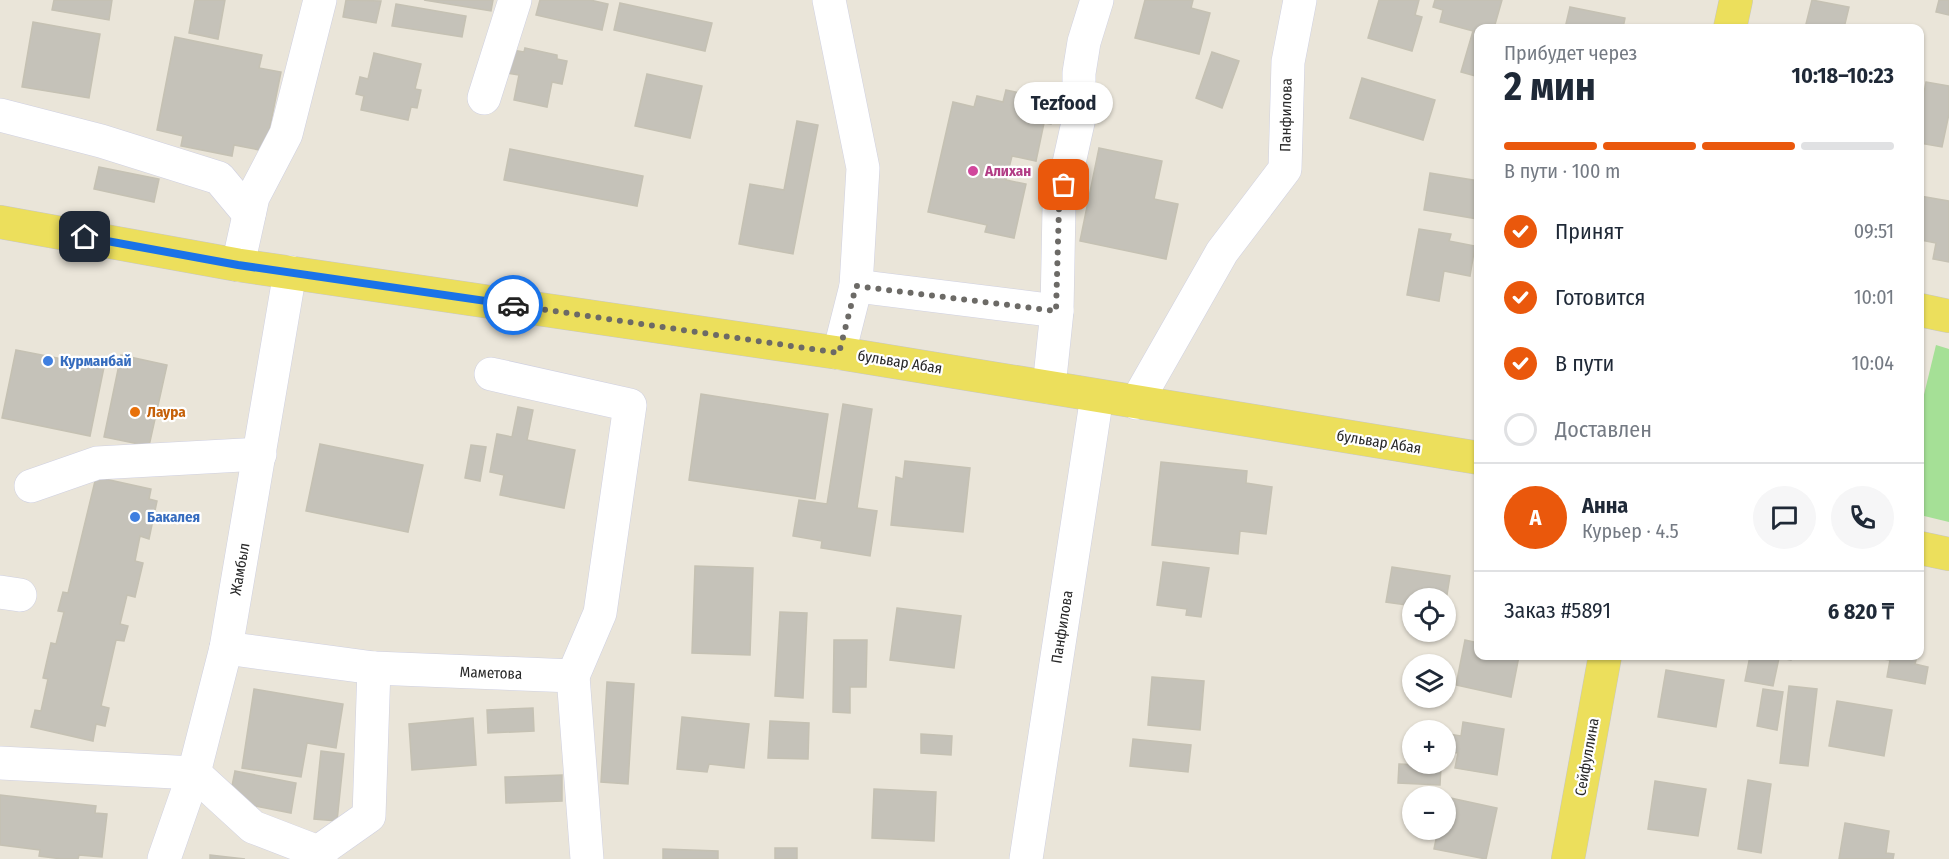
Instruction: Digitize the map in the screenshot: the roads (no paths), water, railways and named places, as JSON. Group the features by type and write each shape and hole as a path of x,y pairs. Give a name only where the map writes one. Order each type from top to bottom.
{"main road":[{"path":"1731,24 1736,0"},
{"name":"бульвар Абая","path":"0,222 238,265 839,353 1474,457"},
{"path":"1924,311 1949,316"},
{"path":"1924,549 1949,554"},
{"name":"Сейфуллина","path":"1568,859 1604,660"}],"street":[{"path":"238,265 253,197 286,134 320,0"},
{"path":"484,98 516,0"},
{"path":"1049,387 1056,311 1059,207 1079,118 1079,73 1084,42 1096,0"},
{"name":"Панфилова","path":"1136,403 1222,252 1285,169 1288,62 1300,0"},
{"path":"835,10 863,168 856,286 839,353"},
{"path":"0,115 101,141 219,178 249,214"},
{"name":"Жамбыл","path":"164,859 194,773 226,648 290,273"},
{"path":"856,286 1056,311"},
{"path":"491,374 630,405 600,613 573,676 587,859"},
{"name":"Панфилова","path":"1026,859 1097,396"},
{"path":"31,486 97,463 260,454"},
{"name":"Маметова","path":"226,648 374,668 573,676"},
{"path":"0,763 194,773 253,827 320,856 369,816 374,668"}],"place":[{"name":"Алихан","path":"973,171"},
{"name":"Tezfood","path":"1064,185"},
{"name":"Курманбай","path":"48,361"},
{"name":"Лаура","path":"135,412"},
{"name":"Бакалея","path":"135,517"}]}
